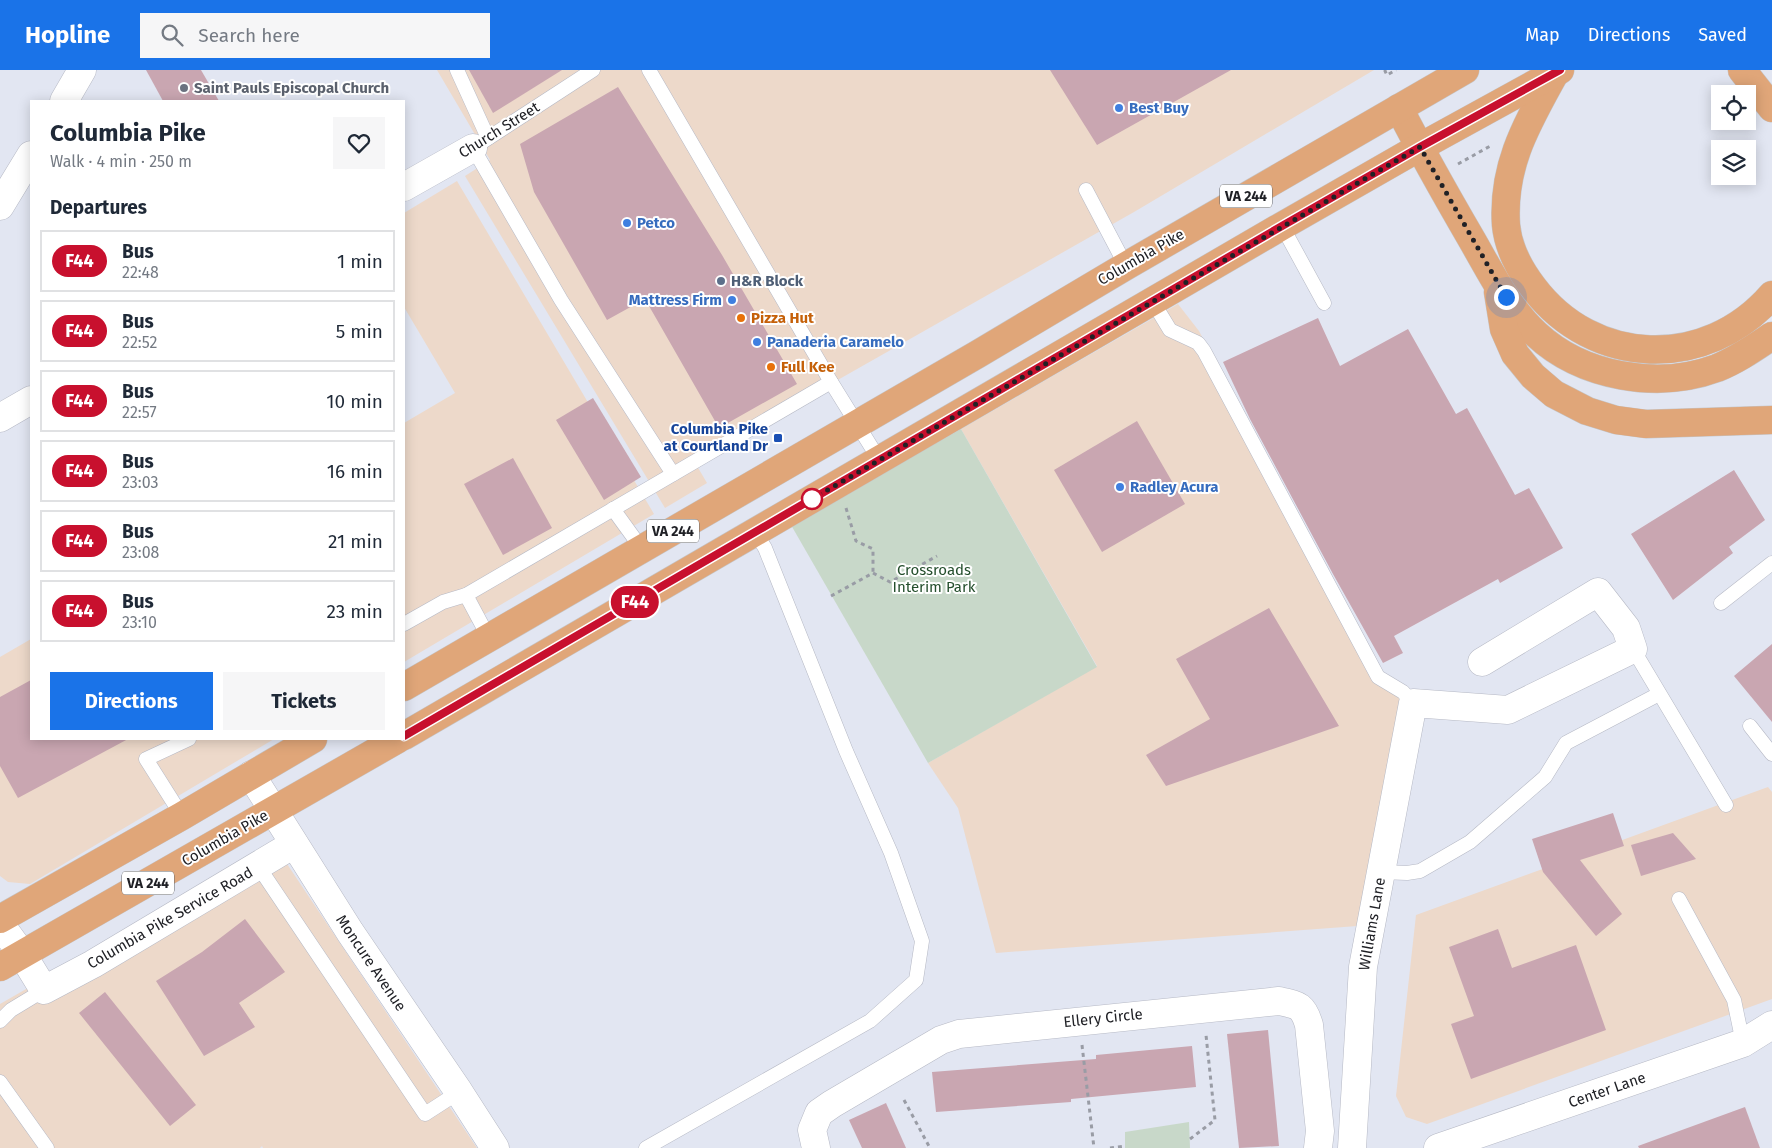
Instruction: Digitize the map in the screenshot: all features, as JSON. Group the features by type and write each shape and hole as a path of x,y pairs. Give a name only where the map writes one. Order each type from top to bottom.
{"main road":[{"name":"Columbia Pike","path":"405,686 1400,108 1435,80 1465,70"},
{"path":"1742,70 1772,108"},
{"path":"1760,70 1772,78"},
{"path":"1558,71 1531,117 1517,147 1511,166 1506,196 1506,227 1512,250 1527,279 1543,300 1564,319 1588,334 1614,345 1655,350 1684,347 1712,339 1745,321 1759,310 1772,295"},
{"name":"VA 244","path":"405,735 1282,226 1558,71"},
{"path":"1400,108 1420,147 1514,311 1552,348 1580,363 1616,375 1649,379 1682,377 1716,368 1746,354 1772,336"},
{"path":"1497,283 1504,329 1515,354 1533,376 1554,394 1587,411 1616,420 1646,424 1772,420"},
{"name":"VA 244","path":"0,919 182,816 308,740"},
{"name":"Columbia Pike","path":"11,961 396,740"}],"street":[{"path":"65,100 82,70"},
{"name":"Church Street","path":"405,185 481,143"},
{"path":"0,206 30,157"},
{"path":"0,418 30,401"},
{"path":"1413,703 1508,710 1632,649 1626,628 1598,592 1482,662"},
{"name":"Williams Lane","path":"1352,1148 1363,967 1413,703"},
{"name":"Moncure Avenue","path":"252,775 350,932 495,1148"},
{"name":"Columbia Pike Service Road","path":"44,990 93,964 294,844"},
{"path":"0,924 11,961 44,990"},
{"name":"Ellery Circle","path":"816,1148 812,1130 819,1113 941,1040 959,1034 1279,1001 1296,1005 1306,1012 1310,1024 1320,1131 1318,1148"},
{"name":"Center Lane","path":"1438,1148 1743,1043 1772,1025"}],"lane":[{"path":"457,70 481,143 561,300 673,474"},
{"name":"Church Street","path":"481,143 592,70"},
{"path":"649,70 831,382 880,461"},
{"path":"1086,190 1126,266"},
{"path":"1282,226 1324,303"},
{"path":"1153,302 1170,330 1198,343 1204,351 1378,677 1402,692 1413,703"},
{"path":"405,623 442,602 466,595 831,382"},
{"path":"613,509 642,549"},
{"path":"646,1148 870,1021 916,980 922,941 890,853 765,548 755,532"},
{"path":"1721,603 1772,563"},
{"path":"466,595 489,638"},
{"path":"1632,649 1726,805"},
{"path":"1381,872 1407,873 1420,871 1470,842 1545,777 1566,743 1659,694"},
{"path":"1750,726 1772,754"},
{"path":"182,816 146,759 187,740"},
{"path":"258,866 425,1114 459,1092"},
{"path":"1679,899 1734,1000 1743,1043"},
{"path":"0,1021 11,1010 44,990"},
{"path":"0,1082 47,1148"}],"path":[{"path":"1386,70 1387,75 1396,70"},
{"path":"1454,166 1493,145"},
{"path":"843,503 856,540 873,549 873,573"},
{"path":"873,573 890,582 937,556"},
{"path":"832,596 873,573"},
{"path":"1190,1139 1215,1120 1205,1026"},
{"path":"1081,1040 1094,1148"},
{"path":"904,1100 930,1148"},
{"path":"1110,1148 1125,1146"}],"shaded area":[{"path":"437,70 1374,70 1134,212 813,394 697,466 707,483 665,508 465,176 490,160"},
{"path":"457,181 654,514 405,661 405,422 455,393 405,309 405,212"},
{"path":"1178,304 1199,331 1378,677 1403,692 1371,925 996,953 958,808 928,763 1097,666 961,429"},
{"path":"30,640 30,740 272,740 30,884 8,882 0,876 0,657"},
{"path":"1768,787 1772,792 1772,999 1427,1124 1406,1117 1396,1096 1416,915"},
{"path":"275,846 477,1148 263,1148 262,1146 260,1148 0,1148 0,1004"}],"green space":[{"name":"Crossroads Interim Park","path":"961,429 1097,667 928,763 791,525"},
{"path":"1189,1122 1190,1148 1125,1148 1125,1132"}],"building":[{"name":"Saint Pauls Episcopal Church","path":"146,70 201,70 218,100 162,100"},
{"path":"469,70 562,70 493,113"},
{"name":"Best Buy","path":"1050,70 1231,70 1097,145"},
{"name":"Petco","path":"618,87 722,255 797,384 719,428 645,299 607,320 534,192 520,144"},
{"path":"1318,318 1340,366 1408,329 1456,414 1467,408 1515,495 1529,488 1563,548 1500,583 1498,579 1394,636 1403,653 1383,663 1250,419 1223,362"},
{"path":"593,398 641,477 604,500 556,420"},
{"name":"Radley Acura","path":"1137,421 1185,504 1102,552 1054,470"},
{"path":"513,458 552,528 503,555 464,484"},
{"path":"1734,470 1765,520 1729,547 1733,553 1673,600 1631,534"},
{"path":"1269,608 1339,726 1166,786 1146,755 1210,719 1176,659"},
{"path":"1772,644 1772,722 1734,676"},
{"path":"30,681 30,740 126,740 18,798 0,766 0,697"},
{"path":"1613,813 1624,846 1580,860 1622,914 1596,936 1543,872 1532,839"},
{"path":"1673,833 1696,859 1641,876 1631,845"},
{"path":"245,919 285,972 239,1003 255,1027 204,1056 156,981 202,952"},
{"path":"1498,929 1512,968 1576,945 1606,1030 1471,1079 1451,1024 1474,1016 1449,947"},
{"path":"105,992 196,1105 170,1126 79,1013"},
{"path":"1268,1030 1279,1146 1239,1148 1227,1034"},
{"path":"1192,1046 1196,1087 1071,1099 1071,1102 936,1112 932,1072 1096,1059 1096,1055"},
{"path":"886,1103 906,1148 862,1148 849,1120"},
{"path":"1745,1107 1760,1148 1639,1148 1638,1146"}],"bus line":[{"name":"F44","path":"405,735 1282,226 1560,70"}],"place":[{"name":"Saint Pauls Episcopal Church","path":"184,88"},
{"name":"Best Buy","path":"1119,108"},
{"name":"Petco","path":"627,223"},
{"name":"H&R Block","path":"721,281"},
{"name":"Mattress Firm","path":"732,300"},
{"name":"Pizza Hut","path":"741,318"},
{"name":"Panaderia Caramelo","path":"757,342"},
{"name":"Full Kee","path":"771,367"},
{"name":"Columbia Pike at Courtland Dr","path":"778,438"},
{"name":"Radley Acura","path":"1120,487"}],"route":[{"path":"812,499 1420,147 1506,297"}]}
